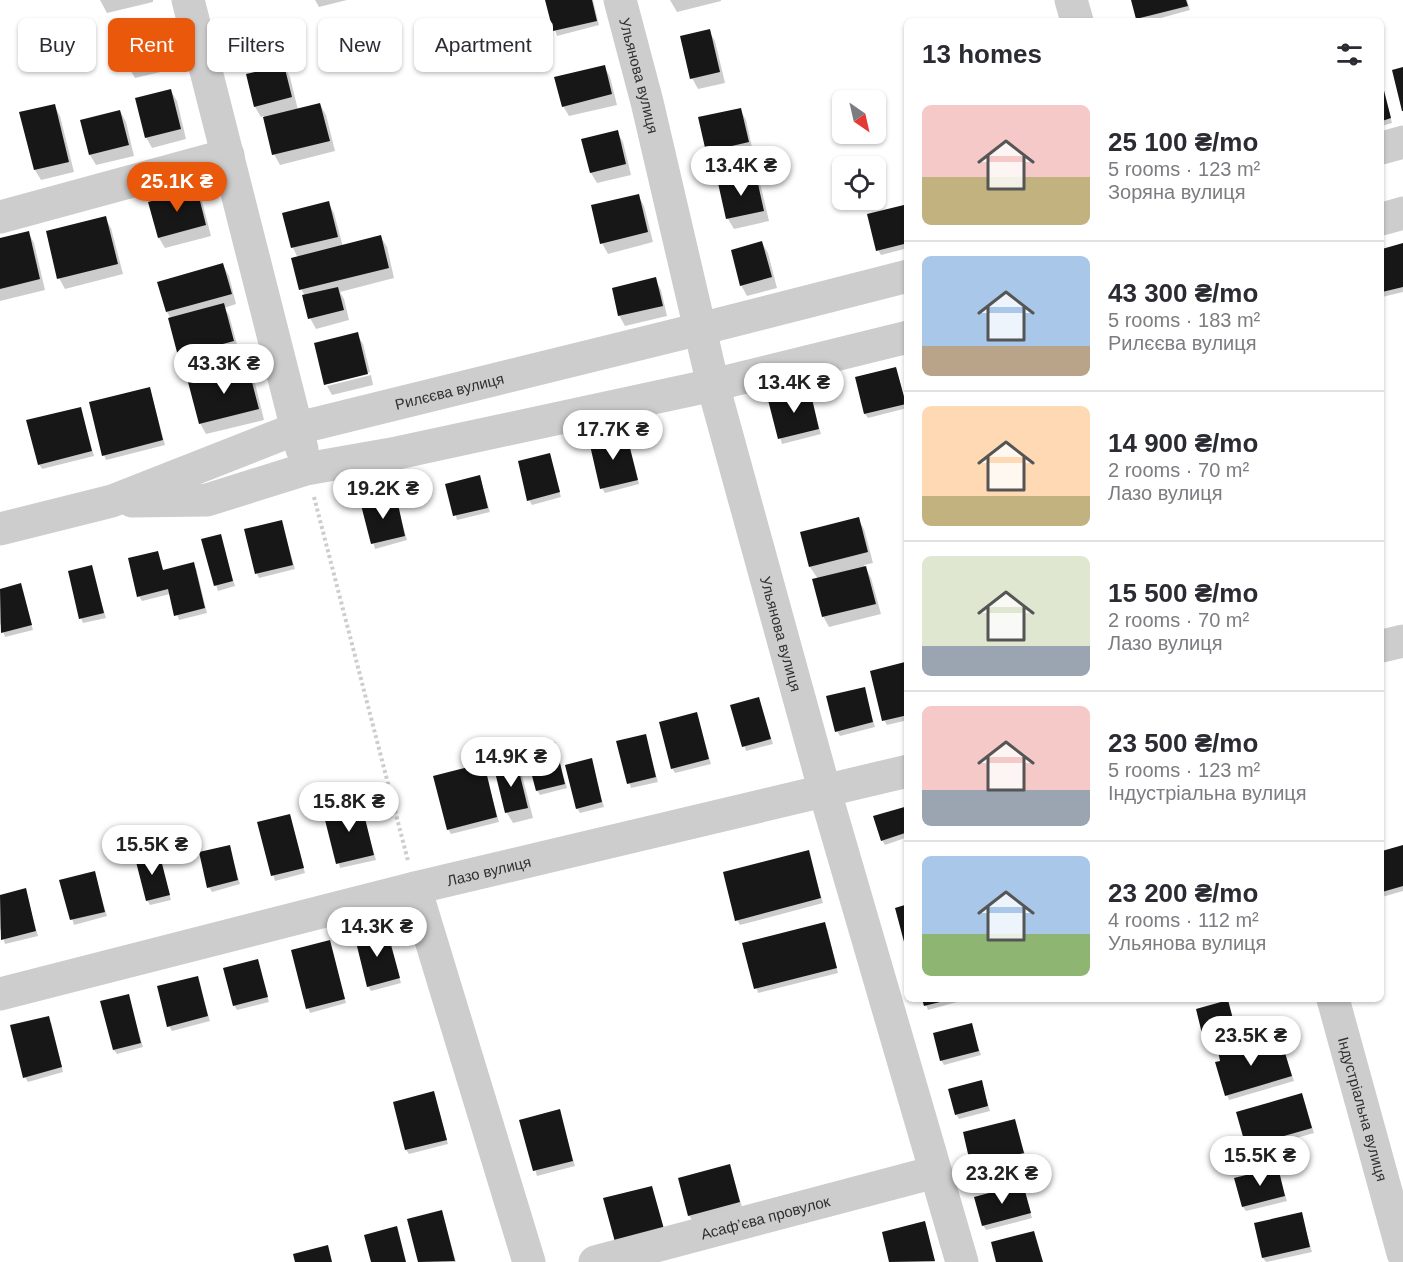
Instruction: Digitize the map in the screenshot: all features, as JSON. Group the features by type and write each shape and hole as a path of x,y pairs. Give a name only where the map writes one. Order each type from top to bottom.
{"street":[{"path":"188,0 298,428 306,469"},
{"name":"Ульянова вулиця","path":"620,0 647,102 713,385 825,792 962,1262"},
{"path":"1071,0 1076,18"},
{"path":"1384,147 1403,142"},
{"path":"0,217 228,155"},
{"path":"1384,218 1403,213"},
{"name":"Рилєєва вулиця","path":"0,529 112,501 298,428 904,277"},
{"path":"112,501 207,500 306,469 397,453 713,385 904,338"},
{"path":"1384,646 1403,641"},
{"name":"Лазо вулиця","path":"0,994 416,888 904,772"},
{"path":"416,888 529,1262"},
{"name":"Індустріальна вулиця","path":"1334,1002 1403,1253"},
{"name":"Асаф’єва провулок","path":"595,1262 935,1172"}],"path":[{"path":"306,469 416,888"}],"building":[{"path":"545,0 592,0 597,21 553,31 553,18 550,18"},
{"path":"1131,0 1186,0 1188,6 1140,18 1136,18"},
{"path":"710,29 720,72 690,79 680,36"},
{"path":"605,65 612,94 562,107 554,77"},
{"path":"1403,67 1403,111 1402,111 1392,70"},
{"path":"286,72 292,97 254,107 246,74"},
{"path":"171,89 181,129 145,138 135,98"},
{"path":"1384,91 1391,118 1384,120"},
{"path":"320,103 330,141 272,155 263,117"},
{"path":"55,104 69,162 34,170 19,112"},
{"path":"741,108 749,142 706,152 698,117"},
{"path":"120,110 129,145 89,155 80,120"},
{"path":"618,130 626,164 590,173 581,139"},
{"path":"756,175 764,211 726,219 718,183"},
{"path":"197,189 206,225 158,238 148,202"},
{"path":"639,194 648,232 600,244 591,205"},
{"path":"329,201 338,237 291,248 282,213"},
{"path":"904,205 904,244 876,251 867,214"},
{"path":"106,216 118,264 57,279 46,231"},
{"path":"29,231 40,279 0,289 0,238"},
{"path":"381,235 389,268 299,290 291,258"},
{"path":"762,241 772,277 740,286 731,250"},
{"path":"1403,243 1403,287 1384,292 1384,248"},
{"path":"223,263 232,294 166,312 157,282"},
{"path":"656,277 663,306 618,316 612,288"},
{"path":"338,287 344,310 308,319 302,295"},
{"path":"224,303 234,341 178,356 168,318"},
{"path":"358,332 368,374 324,385 314,343"},
{"path":"248,367 259,409 199,424 188,382"},
{"path":"896,367 904,404 864,414 855,377"},
{"path":"150,387 163,440 102,456 89,402"},
{"path":"810,390 819,429 778,439 768,400"},
{"path":"81,407 92,451 38,465 26,420"},
{"path":"626,432 638,480 600,489 589,441"},
{"path":"550,453 560,492 527,501 518,461"},
{"path":"480,475 488,508 453,516 445,484"},
{"path":"396,495 405,536 371,544 361,505"},
{"path":"859,517 868,552 809,567 800,532"},
{"path":"282,520 293,565 255,574 244,529"},
{"path":"221,534 233,581 214,586 201,539"},
{"path":"158,551 163,570 194,562 205,608 174,616 168,589 137,597 128,558"},
{"path":"92,565 104,613 79,619 68,571"},
{"path":"866,566 876,604 822,617 812,579"},
{"path":"21,583 32,625 1,633 0,589"},
{"path":"904,662 904,716 882,721 870,671"},
{"path":"865,687 873,722 835,732 826,696"},
{"path":"759,697 771,739 742,747 730,705"},
{"path":"697,712 709,759 671,769 659,722"},
{"path":"646,734 656,777 627,784 616,741"},
{"path":"555,742 565,784 536,791 525,749"},
{"path":"592,758 602,802 576,809 565,765"},
{"path":"484,763 497,817 447,830 433,776"},
{"path":"517,763 528,808 505,813 494,768"},
{"path":"361,802 374,855 336,864 323,812"},
{"path":"904,807 904,833 881,841 873,816"},
{"path":"290,814 304,868 271,876 257,822"},
{"path":"230,845 238,880 207,888 199,852"},
{"path":"1403,845 1403,886 1384,891 1384,850"},
{"path":"809,850 821,898 735,921 723,872"},
{"path":"159,852 170,895 146,901 135,858"},
{"path":"95,871 105,912 70,920 59,880"},
{"path":"26,888 36,931 1,940 0,895"},
{"path":"904,905 904,942 895,908"},
{"path":"825,922 837,968 754,989 742,943"},
{"path":"387,930 400,978 367,987 355,938"},
{"path":"330,940 345,999 306,1009 291,950"},
{"path":"258,959 268,997 233,1006 223,968"},
{"path":"198,976 208,1016 167,1027 157,986"},
{"path":"129,994 141,1043 113,1050 100,1001"},
{"path":"923,1002 940,1002 924,1006"},
{"path":"1229,1002 1238,1038 1205,1046 1196,1009"},
{"path":"49,1016 62,1067 23,1078 10,1025"},
{"path":"972,1023 979,1051 940,1061 933,1033"},
{"path":"1256,1040 1259,1050 1282,1043 1292,1076 1225,1096 1215,1062 1220,1061 1218,1051"},
{"path":"982,1080 988,1106 955,1115 948,1089"},
{"path":"434,1091 447,1140 405,1150 393,1102"},
{"path":"1302,1093 1312,1128 1246,1147 1236,1112"},
{"path":"560,1109 573,1161 533,1171 519,1120"},
{"path":"1015,1119 1024,1153 971,1167 963,1132"},
{"path":"730,1164 740,1202 688,1216 678,1178"},
{"path":"1278,1167 1285,1196 1242,1207 1234,1178"},
{"path":"1023,1184 1031,1213 982,1226 974,1197"},
{"path":"652,1186 664,1229 615,1242 603,1198"},
{"path":"442,1210 455,1261 418,1262 407,1219"},
{"path":"1302,1212 1310,1247 1262,1258 1254,1223"},
{"path":"925,1221 935,1261 889,1262 882,1232"},
{"path":"397,1226 406,1262 371,1262 364,1235"},
{"path":"1034,1231 1043,1262 996,1262 991,1242"},
{"path":"328,1245 332,1262 295,1262 293,1254"}]}
